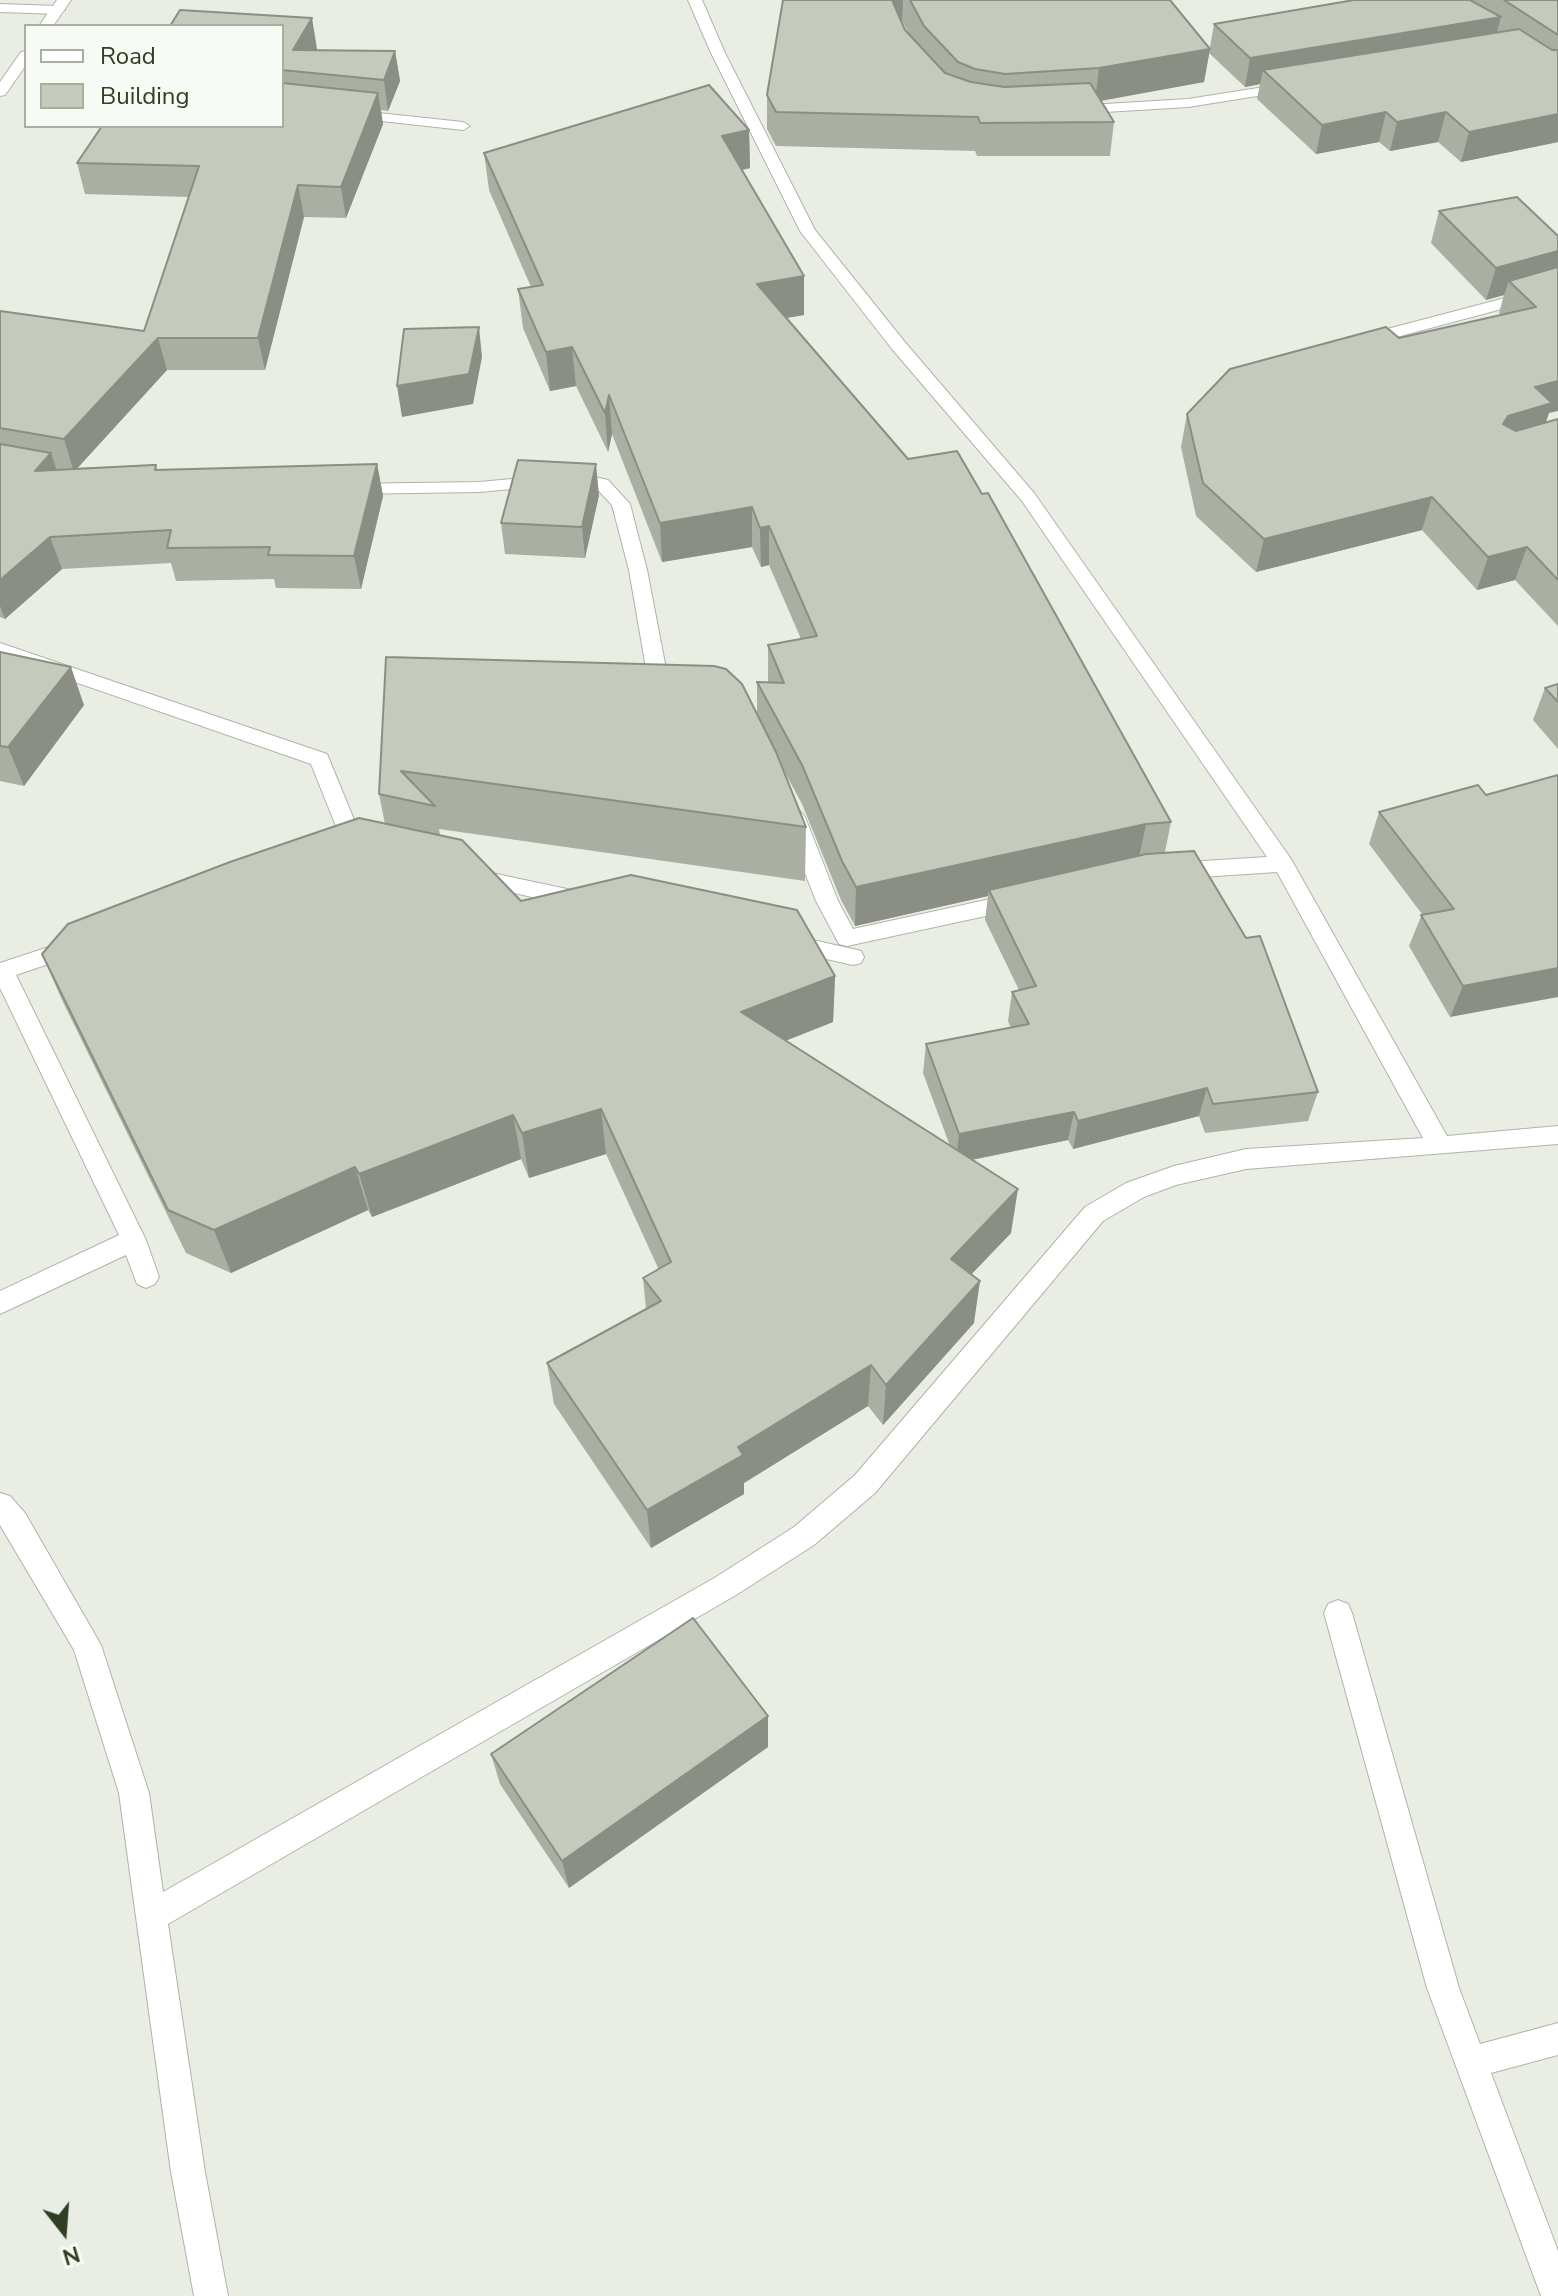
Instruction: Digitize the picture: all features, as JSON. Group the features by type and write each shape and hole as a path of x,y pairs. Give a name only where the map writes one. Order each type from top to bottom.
{"street":[{"path":"695,0 718,53 808,231 898,345 1028,497 1283,864 1440,1146"},
{"path":"0,8 61,5"},
{"path":"47,24 61,5"},
{"path":"0,92 20,73"},
{"path":"1049,111 1188,103 1302,86"},
{"path":"337,113 463,126"},
{"path":"1348,345 1558,289"},
{"path":"324,489 479,487 578,478 602,484 621,504 638,570 657,674 669,695 684,700"},
{"path":"0,649 320,759 357,855"},
{"path":"784,794 827,901 847,938 1037,897"},
{"path":"1155,872 1283,864"},
{"path":"450,872 605,905"},
{"path":"776,940 853,957"},
{"path":"92,941 3,971 134,1240 146,1277"},
{"path":"152,1916 726,1586 804,1536 865,1484 1094,1214 1135,1190 1174,1176 1246,1159 1558,1135"},
{"path":"0,1303 134,1240"},
{"path":"0,1505 15,1522 87,1645 134,1793 188,2172 211,2296"},
{"path":"1338,1613 1443,1988 1558,2296"},
{"path":"1471,2062 1558,2039"}],"building":[{"path":"783,0 892,0 905,30 945,73 971,82 1004,87 1090,83 1114,122 980,123 978,117 776,112 767,95"},
{"path":"910,0 1170,0 1210,49 1099,68 1005,74 975,69 958,62 924,26"},
{"path":"1354,0 1470,0 1501,17 1250,58 1214,24"},
{"path":"1504,0 1558,0 1558,35"},
{"path":"180,10 312,18 293,50 395,51 384,80 284,70 284,24 171,24"},
{"path":"1519,29 1552,50 1558,50 1558,114 1469,132 1446,112 1397,122 1386,112 1322,125 1263,70"},
{"path":"284,83 378,93 341,187 298,185 258,338 158,338 64,439 0,428 0,311 144,331 199,166 77,163 101,128 284,128"},
{"path":"709,85 749,130 722,136 804,276 757,284 908,459 957,451 982,494 988,493 1171,822 1146,824 856,887 802,765 757,682 784,683 768,645 817,636 769,526 760,528 752,507 660,523 609,395 605,413 572,347 546,352 518,289 543,285 484,153"},
{"path":"1517,197 1558,236 1558,251 1496,268 1439,211"},
{"path":"1558,267 1558,381 1535,387 1552,403 1508,416 1503,424 1516,431 1558,419 1558,580 1527,547 1488,557 1432,497 1264,539 1203,483 1187,414 1230,369 1386,327 1399,338 1536,307 1509,281"},
{"path":"479,327 469,374 397,386 404,329"},
{"path":"0,444 51,453 35,471 153,465 156,465 155,470 377,464 354,556 268,555 270,547 167,548 171,530 50,537 0,580"},
{"path":"518,460 596,464 582,527 501,523"},
{"path":"0,652 71,667 8,747 0,746"},
{"path":"386,657 714,666 726,669 742,684 776,752 806,827 401,771 435,806 379,794"},
{"path":"1558,684 1558,702 1545,688"},
{"path":"1558,775 1558,968 1463,986 1421,915 1454,909 1379,812 1478,785 1486,795"},
{"path":"359,818 462,840 521,901 631,875 797,910 835,976 741,1012 1018,1189 951,1259 980,1281 886,1385 871,1365 738,1447 743,1455 647,1510 547,1363 661,1301 643,1278 671,1262 601,1109 522,1133 513,1115 359,1174 355,1167 214,1230 168,1210 42,954 68,924 230,862"},
{"path":"1194,851 1246,938 1260,936 1318,1092 1213,1104 1207,1088 1078,1121 1074,1112 959,1134 926,1044 1029,1024 1012,992 1036,986 989,890 1146,854"},
{"path":"693,1618 768,1716 562,1861 491,1754"}]}
